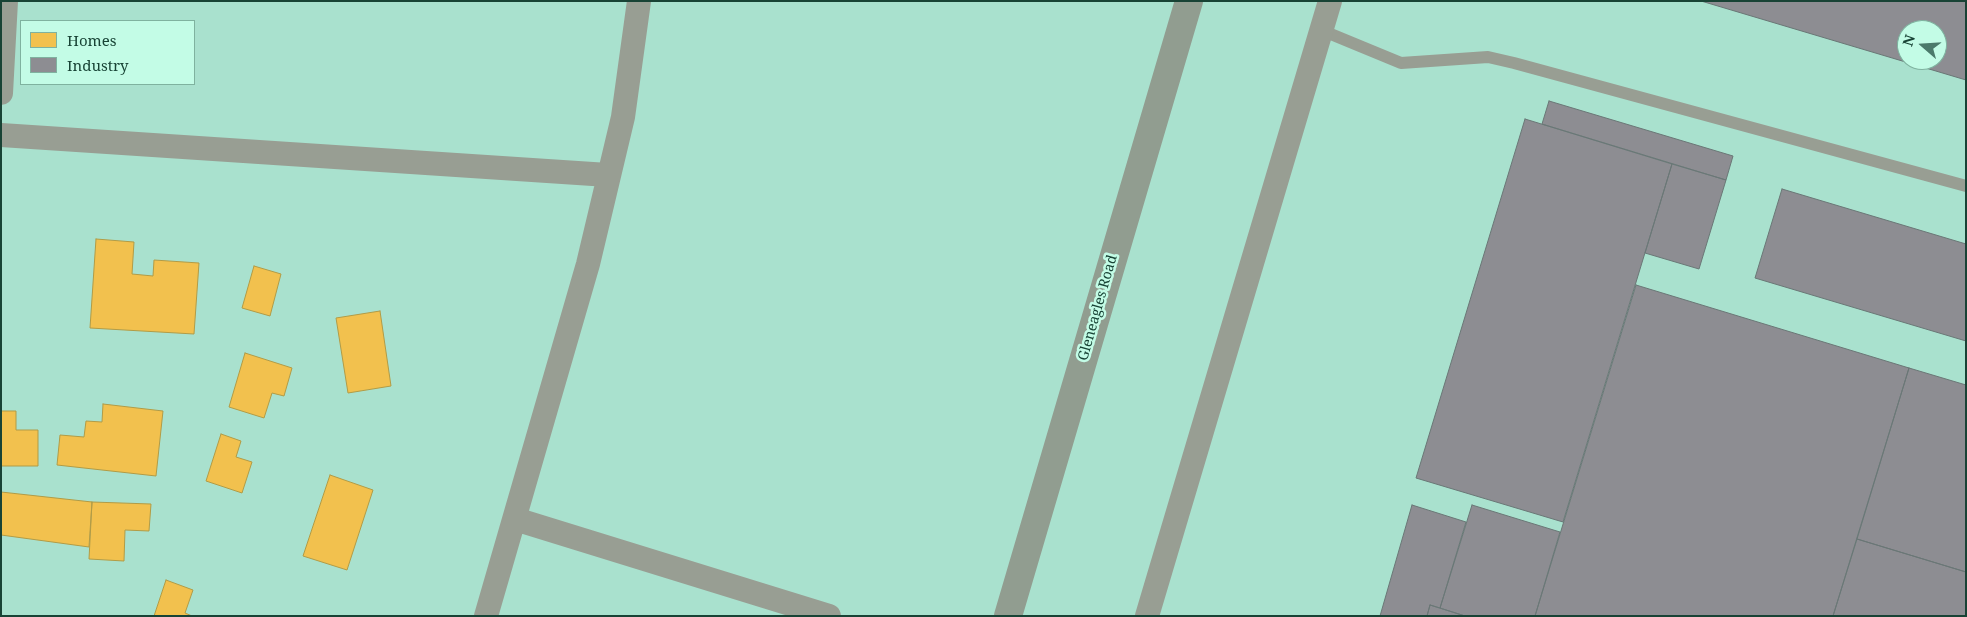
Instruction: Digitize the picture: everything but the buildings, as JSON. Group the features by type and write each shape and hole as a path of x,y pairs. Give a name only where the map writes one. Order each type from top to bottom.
{"street":[{"path":"1,93 6,1"},
{"path":"486,616 588,264 623,117 638,1"},
{"name":"Gleneagles Road","path":"1008,616 1189,1"},
{"path":"1147,616 1330,1"},
{"path":"1,135 608,175"},
{"path":"515,519 829,616"}],"lane":[{"path":"1321,30 1401,63 1488,57 1514,63 1966,186"}]}
